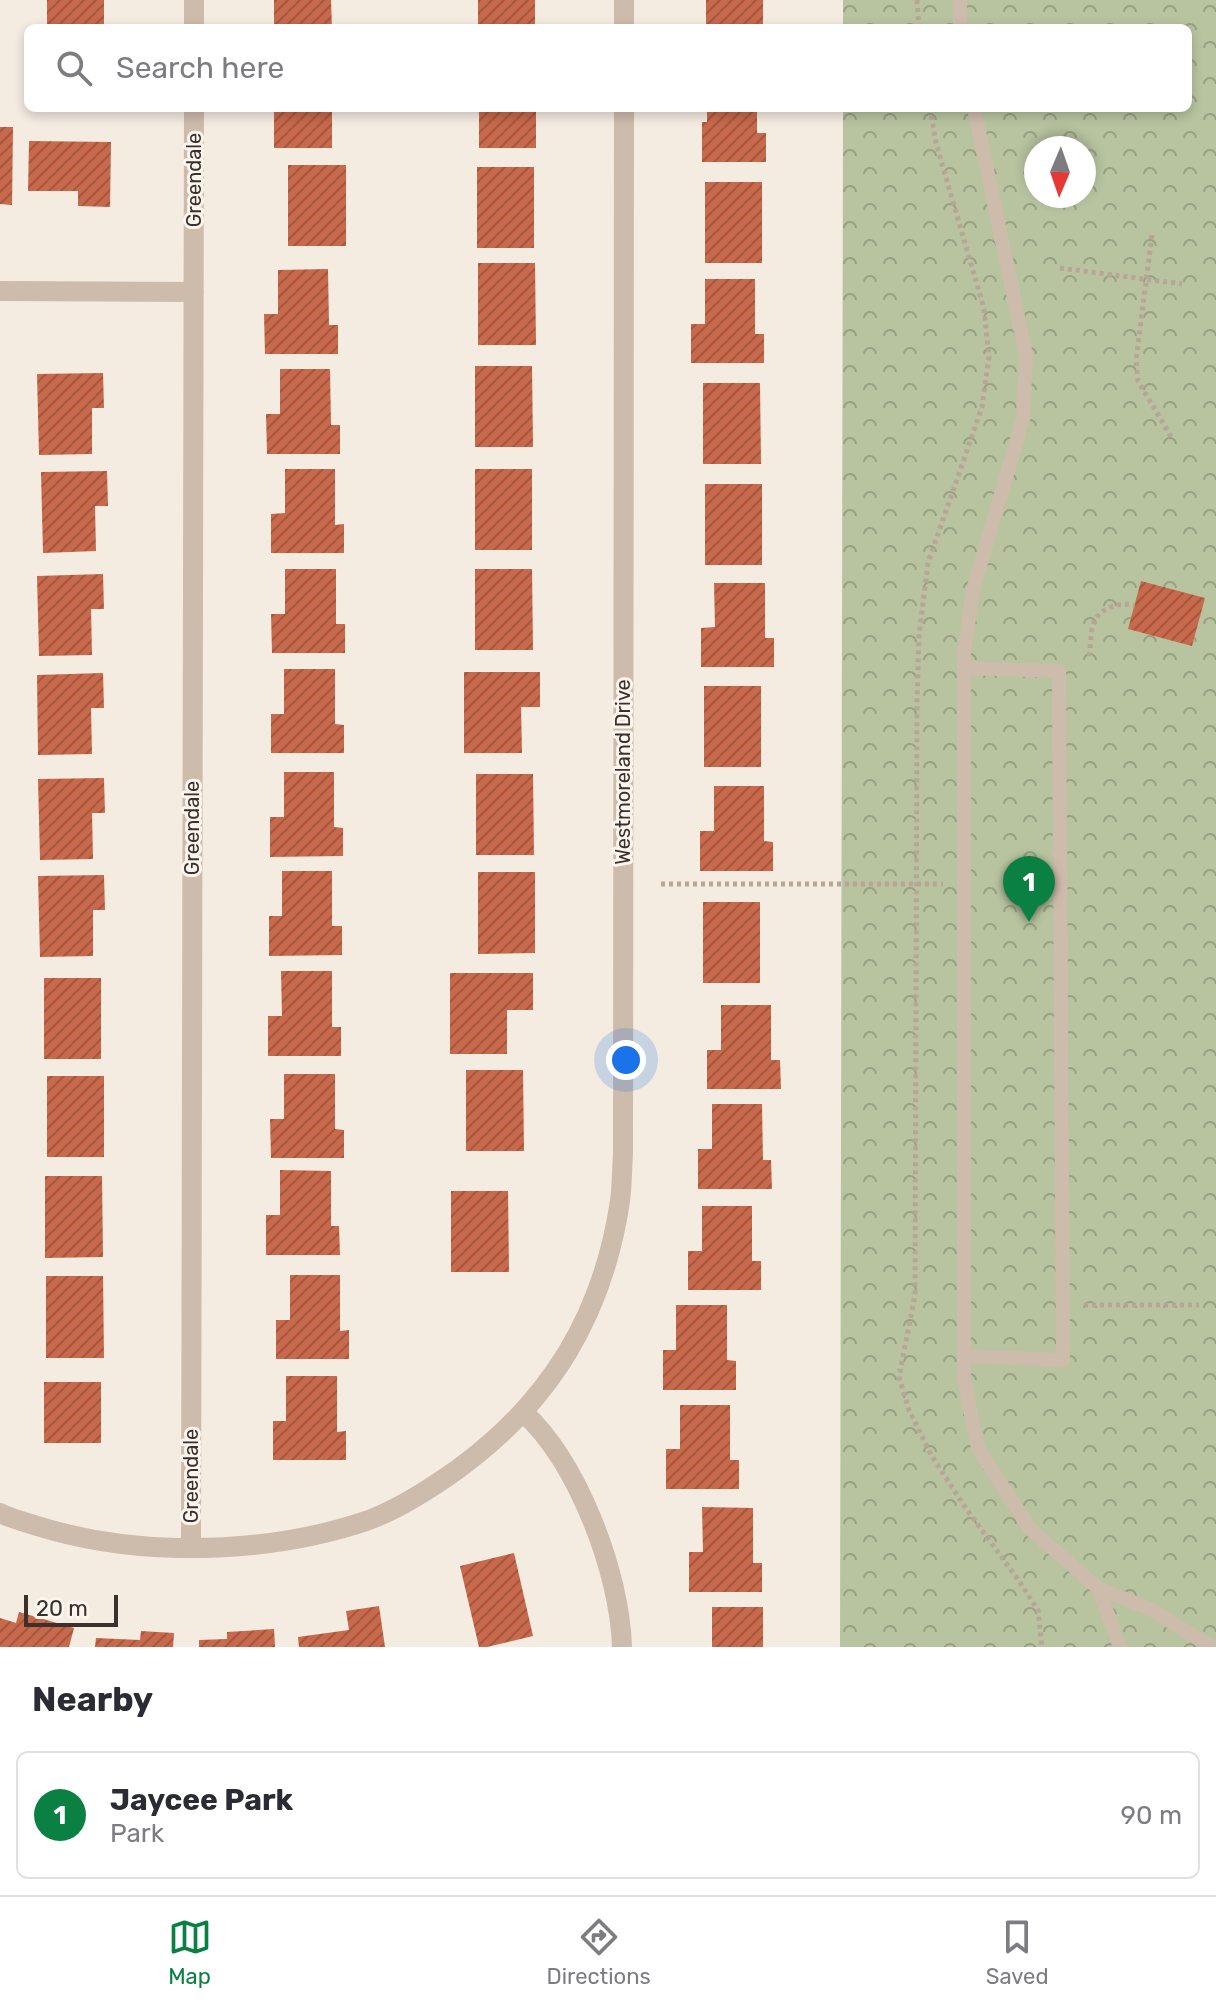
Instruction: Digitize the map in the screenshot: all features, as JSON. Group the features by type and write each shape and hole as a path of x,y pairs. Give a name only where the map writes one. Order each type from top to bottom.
{"street":[{"path":"194,0 194,24"},
{"path":"624,0 624,24"},
{"name":"Greendale","path":"191,1548 194,112"},
{"name":"Westmoreland Drive","path":"0,1513 65,1535 91,1540 191,1548 261,1544 334,1531 371,1519 404,1505 497,1438 545,1387 586,1318 613,1242 620,1198 623,1121 624,112"},
{"path":"0,291 194,292"},
{"path":"523,1412 552,1443 588,1511 603,1549 622,1647"}],"lane":[{"path":"960,0 960,24"},
{"path":"975,112 1026,355 1023,419 973,590 964,668 964,1379 978,1448 1030,1529 1098,1588 1150,1609 1212,1647"},
{"path":"964,668 1059,671 1063,1360 964,1356"},
{"path":"1098,1588 1120,1647"}],"path":[{"path":"917,0 919,24"},
{"path":"1152,235 1136,360 1138,381 1173,440"},
{"path":"1060,268 1182,284"},
{"path":"1089,656 1094,622 1107,608 1124,603 1135,605"},
{"path":"661,884 964,884"},
{"path":"1063,1306 1199,1305"}],"green space":[{"path":"843,0 1216,0 1216,1647 840,1647 843,112 1192,112 1192,24 843,24"}],"building":[{"path":"47,0 104,0 104,24 47,24"},
{"path":"274,0 331,0 332,24 274,24"},
{"path":"478,0 535,0 535,24 478,24"},
{"path":"706,0 763,0 763,24 706,24"},
{"path":"274,112 332,112 332,148 274,148"},
{"path":"479,112 536,112 536,148 479,148"},
{"path":"707,112 757,112 757,133 766,133 766,162 702,162 702,122 707,122"},
{"path":"0,127 13,127 12,205 0,204"},
{"path":"29,141 111,142 110,207 78,206 78,191 28,191"},
{"path":"288,165 346,165 346,246 288,246"},
{"path":"477,167 534,167 534,248 477,248"},
{"path":"705,182 762,182 762,263 705,263"},
{"path":"478,263 535,263 536,345 478,345"},
{"path":"328,269 329,325 338,325 338,354 265,354 264,314 278,314 278,270"},
{"path":"705,279 755,279 755,334 764,334 764,363 691,363 691,324 705,324"},
{"path":"475,366 532,366 533,447 475,447"},
{"path":"280,369 330,369 331,425 340,425 340,454 267,454 266,414 280,414"},
{"path":"103,373 104,408 92,408 92,454 39,455 37,374"},
{"path":"703,383 760,383 761,464 703,464"},
{"path":"285,469 335,469 335,525 344,524 344,553 271,553 271,514 285,513"},
{"path":"475,469 532,469 532,550 475,550"},
{"path":"107,471 108,506 95,506 96,551 43,553 41,472"},
{"path":"705,484 762,484 762,565 705,565"},
{"path":"285,569 336,569 336,624 345,624 345,653 272,653 271,614 285,614"},
{"path":"475,569 532,569 533,650 475,650"},
{"path":"103,574 104,609 91,609 92,655 39,656 37,576"},
{"path":"1141,581 1205,598 1192,646 1128,629"},
{"path":"714,583 765,583 765,638 774,638 774,667 701,667 701,628 715,627"},
{"path":"284,669 335,669 335,724 344,725 344,753 271,753 271,714 284,714"},
{"path":"464,672 540,672 540,707 521,707 522,753 464,753"},
{"path":"103,673 104,708 91,708 92,754 38,755 37,675"},
{"path":"704,686 761,686 761,767 704,767"},
{"path":"284,772 334,772 334,827 343,828 343,856 270,857 270,817 284,817"},
{"path":"476,774 533,774 534,855 476,855"},
{"path":"104,778 105,813 92,813 93,859 40,860 38,779"},
{"path":"714,786 764,786 764,841 773,842 773,871 700,871 700,831 714,831"},
{"path":"282,871 332,871 332,926 342,926 342,955 269,956 269,916 282,916"},
{"path":"478,872 535,872 535,953 478,954"},
{"path":"104,875 105,910 93,910 93,956 40,957 38,876"},
{"path":"703,902 760,902 760,983 703,983"},
{"path":"281,971 332,971 332,1027 341,1027 341,1056 268,1056 268,1016 282,1016"},
{"path":"450,973 533,973 533,1010 507,1010 507,1054 450,1054"},
{"path":"44,978 101,978 101,1059 44,1059"},
{"path":"721,1005 771,1005 771,1060 780,1060 781,1089 707,1089 707,1050 721,1050"},
{"path":"466,1070 523,1070 524,1151 466,1151"},
{"path":"284,1074 335,1074 335,1129 344,1130 344,1158 271,1158 270,1119 284,1119"},
{"path":"47,1076 104,1076 104,1157 47,1157"},
{"path":"712,1104 762,1104 763,1160 771,1160 772,1189 698,1189 698,1149 712,1149"},
{"path":"280,1170 331,1171 331,1226 339,1226 340,1255 266,1255 266,1215 280,1215"},
{"path":"45,1176 102,1176 103,1257 45,1258"},
{"path":"451,1191 508,1191 509,1272 451,1272"},
{"path":"702,1206 752,1206 752,1261 761,1261 761,1290 688,1290 688,1251 702,1251"},
{"path":"290,1275 340,1275 340,1331 349,1330 349,1359 276,1359 276,1320 290,1320"},
{"path":"46,1276 103,1276 104,1358 46,1358"},
{"path":"676,1305 727,1305 727,1360 736,1361 736,1390 663,1390 663,1350 676,1350"},
{"path":"286,1376 337,1376 337,1432 346,1431 346,1460 273,1460 273,1421 286,1421"},
{"path":"44,1382 101,1382 101,1443 44,1443"},
{"path":"680,1405 730,1405 730,1460 739,1460 739,1489 666,1489 666,1449 680,1449"},
{"path":"702,1507 753,1508 753,1563 762,1563 762,1592 689,1592 689,1552 703,1552"},
{"path":"514,1553 533,1636 479,1647 460,1566"},
{"path":"379,1606 385,1647 299,1647 298,1637 349,1630 346,1611"},
{"path":"712,1607 763,1607 763,1647 712,1647"},
{"path":"19,1612 74,1628 69,1647 0,1647 0,1618 16,1623"},
{"path":"274,1629 275,1647 199,1647 199,1640 227,1639 227,1632"},
{"path":"141,1631 174,1633 173,1647 95,1647 96,1638 140,1640"}],"place":[{"name":"Jaycee Park","path":"1029,922"}]}
